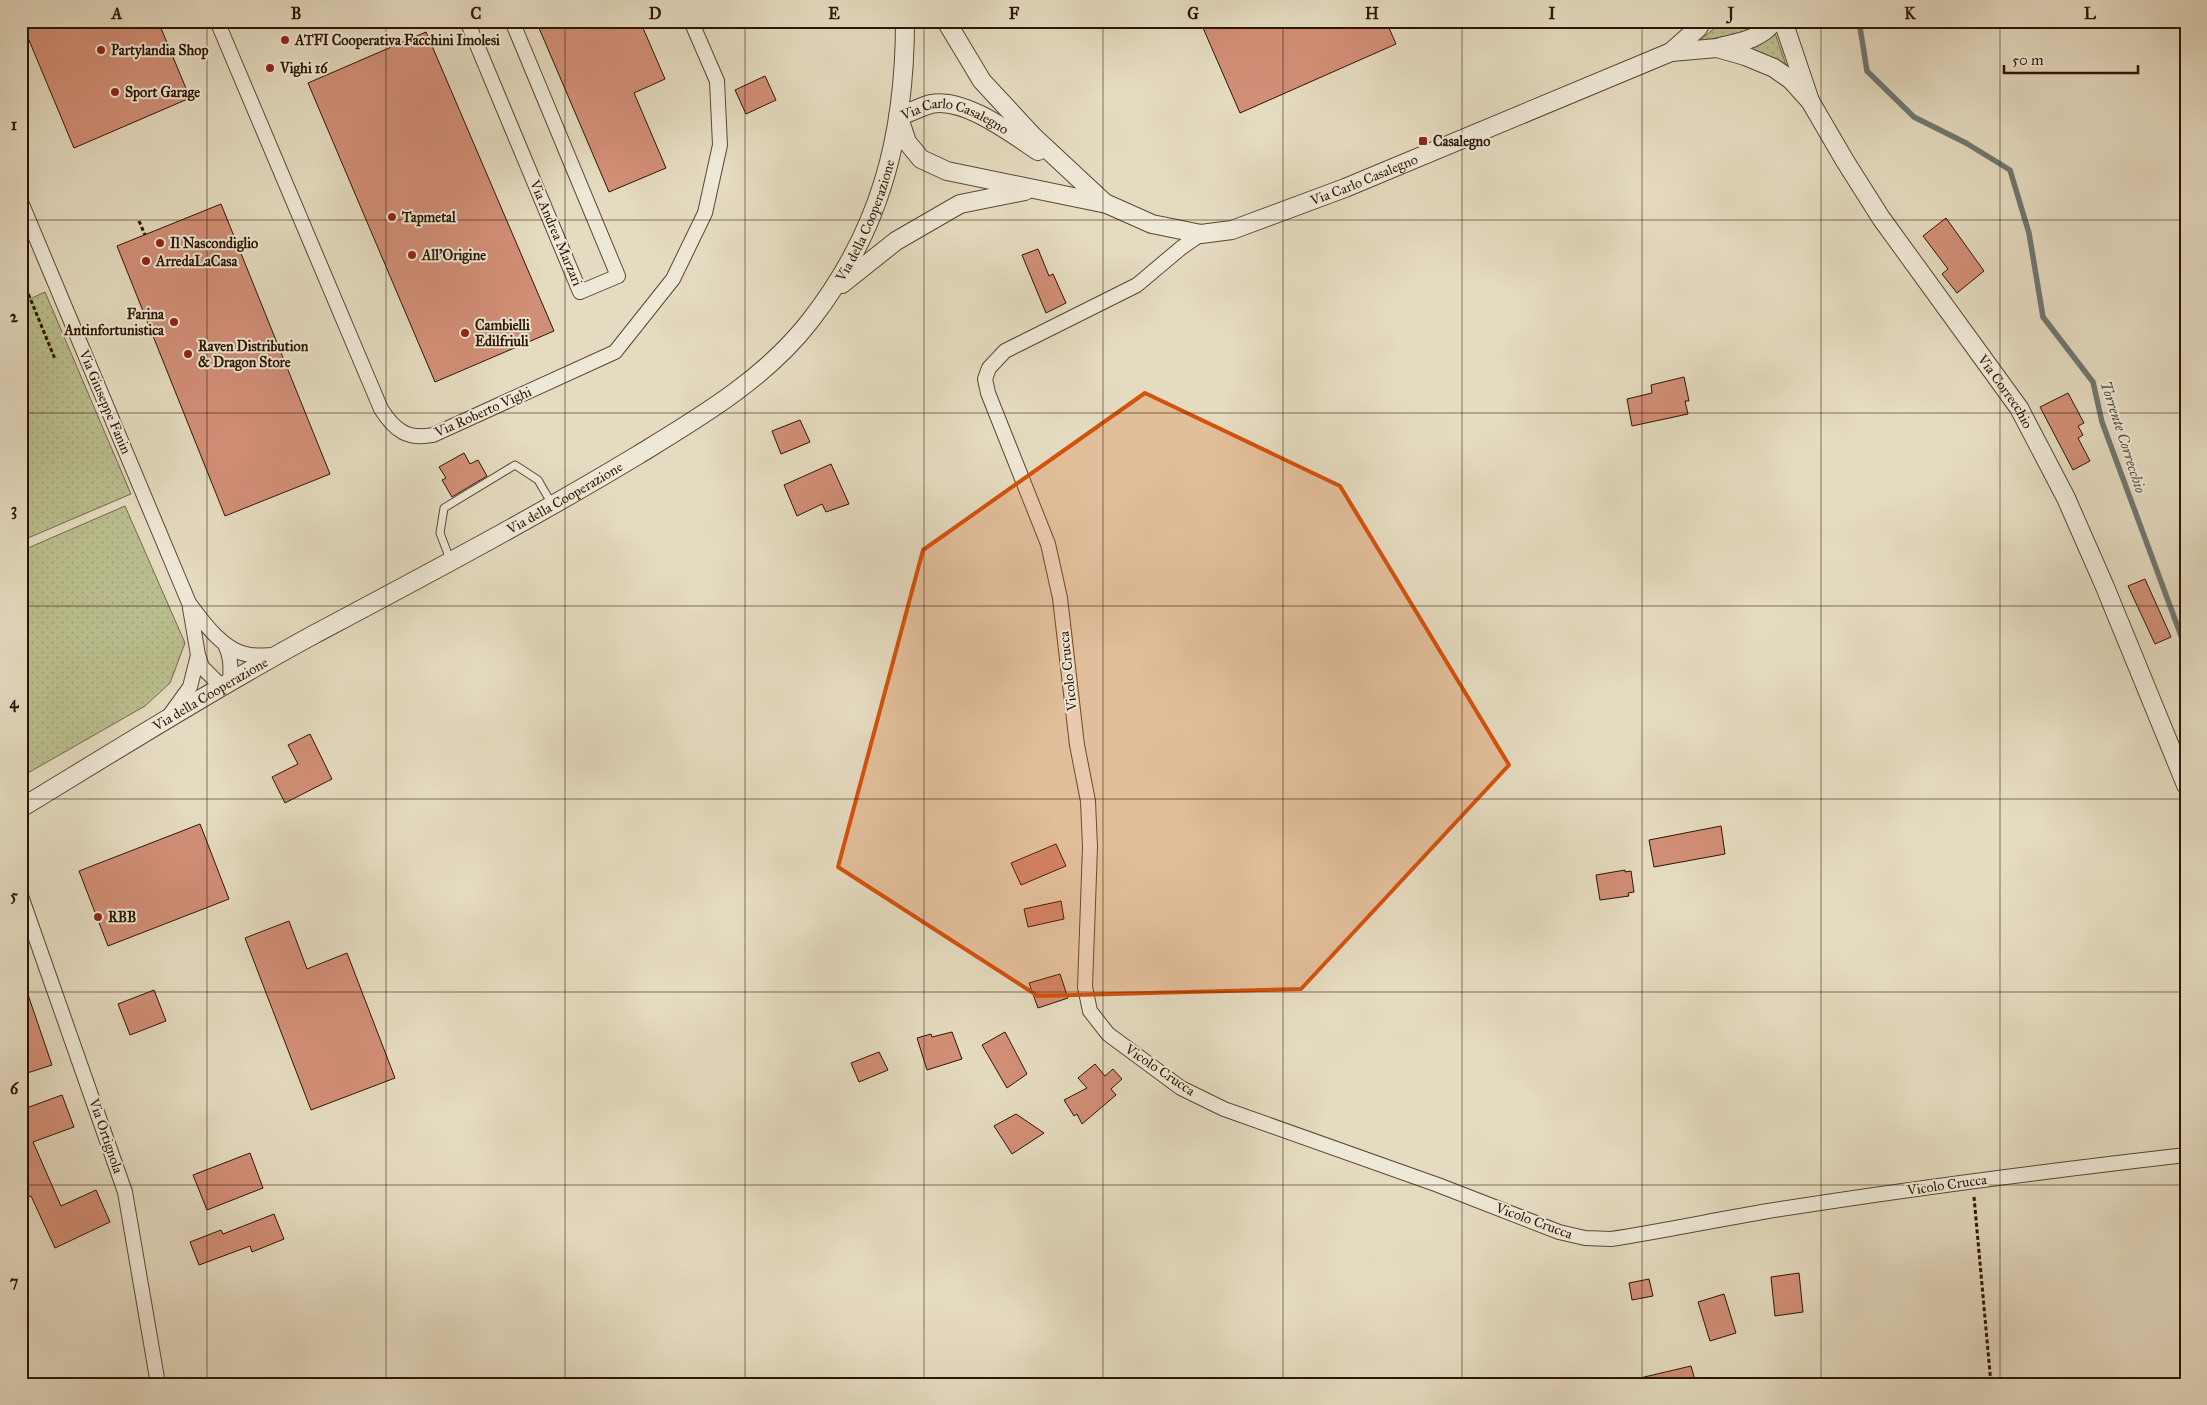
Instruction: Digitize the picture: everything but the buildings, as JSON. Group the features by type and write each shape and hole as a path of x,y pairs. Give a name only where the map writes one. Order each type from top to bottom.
{"street":[{"name":"Via Roberto Vighi","path":"217,21 381,409 397,429 414,437 422,437 433,435 615,352 673,279 705,213 720,145 717,81 691,21"},
{"name":"Via Andrea Marzari","path":"467,21 580,292 618,276 512,21"},
{"name":"Via della Cooperazione","path":"21,808 226,684 552,505 689,423 739,390 776,358 808,324 833,290 856,252 873,215 890,166 898,117 905,47 905,21"},
{"name":"Via Carlo Casalegno","path":"946,21 982,80 1034,136 1107,204"},
{"name":"Via Carlo Casalegno","path":"1072,173 1007,131 960,105 932,104 898,117 907,142 921,159 947,171 981,177 1030,190 1107,204 1152,224 1201,234 1232,230 1345,188 1671,52 1717,48 1748,40 1767,30 1774,21"},
{"name":"Via Correcchio","path":"1783,21 1810,101 1845,161 1881,218 2020,408 2070,506 2186,785"},
{"name":"Via Carlo Casalegno","path":"1671,52 1702,23"},
{"name":"Via Carlo Casalegno","path":"1717,48 1745,56 1774,68 1791,80 1810,101"},
{"name":"Via Carlo Casalegno","path":"833,290 896,241 960,204 1030,190"},
{"name":"Via Giuseppe Fanin","path":"21,202 190,603 204,624 224,643 229,651 231,666 226,684 202,667 198,655 190,603"},
{"name":"Vicolo Crucca","path":"1201,234 1181,248 1137,285 1005,351 989,368 985,379 988,394 1002,433 1048,544 1060,598 1077,745 1088,801 1090,847 1085,987 1090,1011 1108,1034 1181,1088 1224,1109 1438,1185 1559,1232 1585,1238 1611,1239 1767,1212 1973,1181 2186,1155"},
{"name":"Via Giuseppe Fanin","path":"224,643 248,655 277,655"},
{"name":"Via Giuseppe Fanin","path":"168,718 190,687 198,655"},
{"name":"Via Ortignola","path":"21,896 126,1192 158,1384"}],"lane":[{"path":"450,562 440,533 444,508 515,465 538,480 552,505"}],"path":[{"path":"139,221 145,235"},
{"path":"21,276 56,359"},
{"path":"1973,1181 1991,1384"}],"highlighted area":[{"path":"1145,393 1340,486 1509,765 1301,989 1038,996 838,867 923,550"}],"green space":[{"path":"1723,21 1762,21 1756,31 1699,41"},
{"path":"1774,30 1787,68 1739,48"},
{"path":"45,292 131,494 21,541 21,303"},
{"path":"125,506 185,643 170,683 145,706 21,777 21,551"}],"waterway":[{"name":"Torrente Correcchio","path":"1859,21 1867,71 1914,117 1966,143 2010,170 2029,233 2043,317 2093,382 2102,422 2186,649"}],"place":[{"name":"ATFI Cooperativa Facchini Imolesi","path":"285,40"},
{"name":"Partylandia Shop","path":"101,50"},
{"name":"Vighi 16","path":"270,68"},
{"name":"Sport Garage","path":"115,92"},
{"name":"Casalegno","path":"1423,141"},
{"name":"Tapmetal","path":"392,217"},
{"name":"Il Nascondiglio","path":"160,243"},
{"name":"All'Origine","path":"412,255"},
{"name":"ArredaLaCasa","path":"146,261"},
{"name":"Farina Antinfortunistica","path":"174,322"},
{"name":"Cambielli Edilfriuli","path":"465,333"},
{"name":"Raven Distribution & Dragon Store","path":"188,354"},
{"name":"RBB","path":"98,917"}]}
